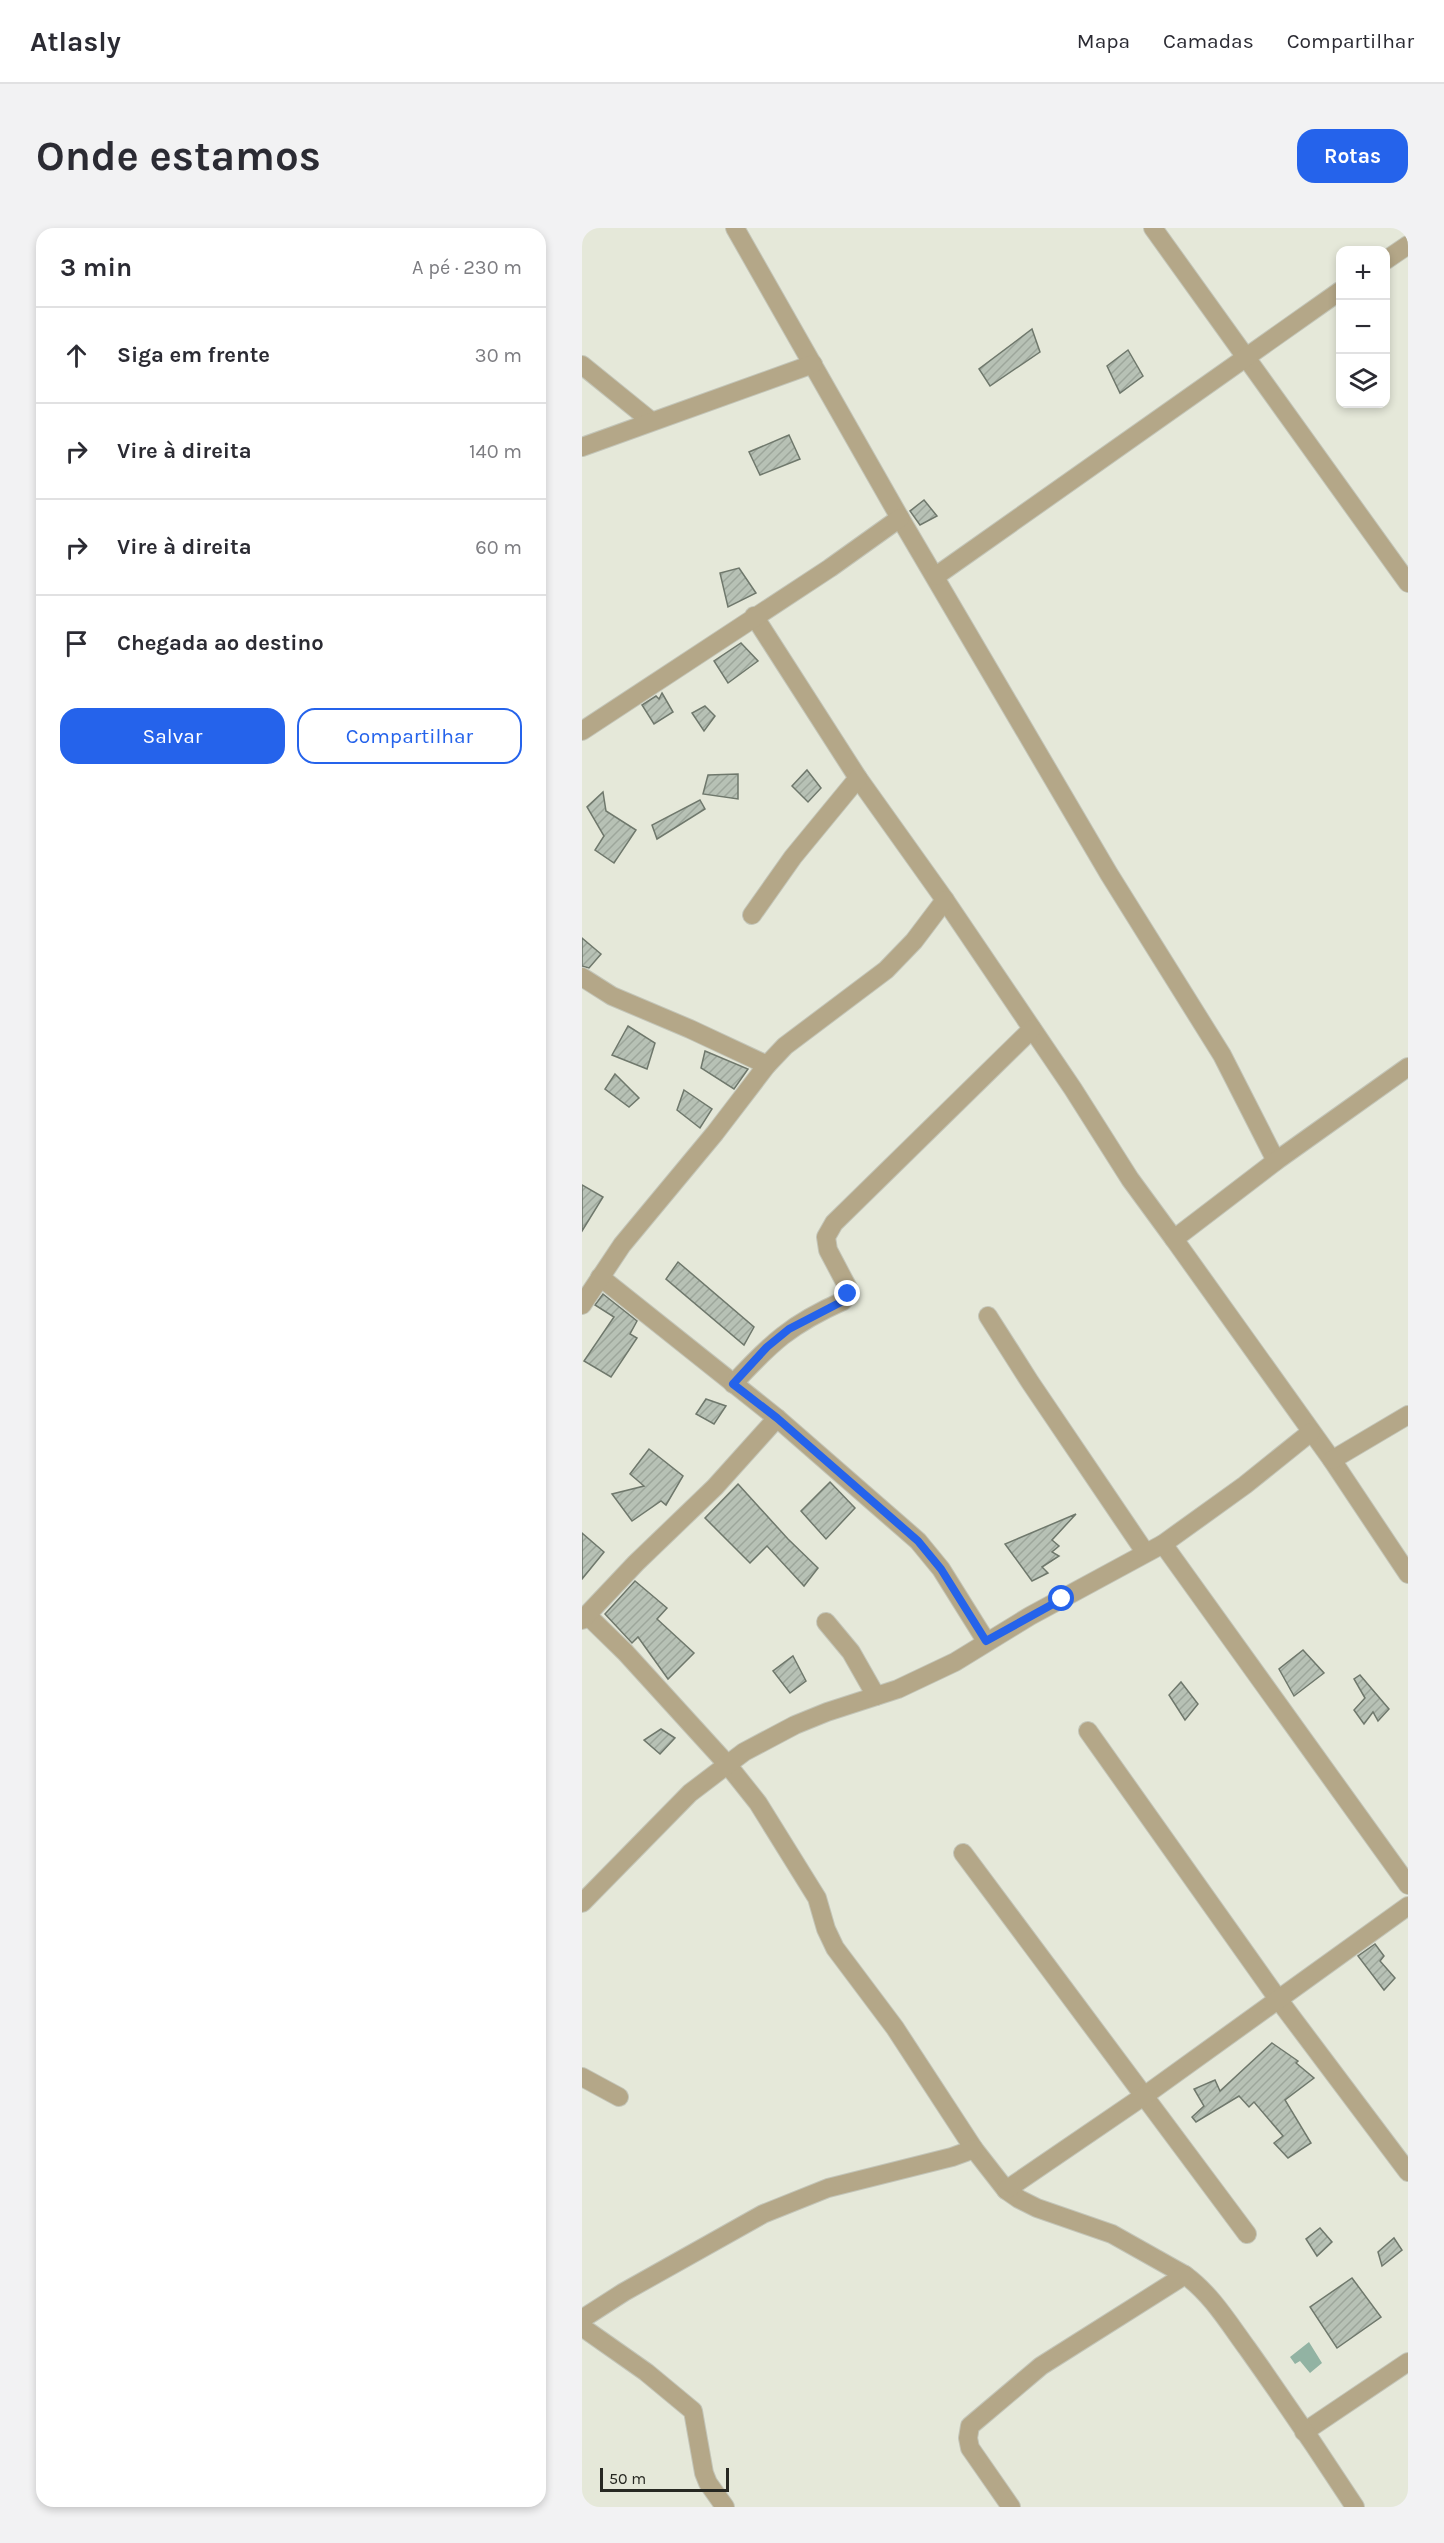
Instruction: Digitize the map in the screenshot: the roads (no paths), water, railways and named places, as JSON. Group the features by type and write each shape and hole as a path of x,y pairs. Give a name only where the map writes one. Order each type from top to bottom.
{"street":[{"path":"735,228 900,518 1109,874 1222,1055 1276,1161"},
{"path":"1153,228 1408,583"},
{"path":"1390,257 1408,245"},
{"path":"936,576 1336,294"},
{"path":"582,447 813,364"},
{"path":"582,365 651,421"},
{"path":"582,730 830,568 900,518"},
{"path":"754,616 858,778 945,900 1131,1179 1332,1460 1408,1574"},
{"path":"752,915 793,857 858,778"},
{"path":"582,1305 646,1215 767,1065 785,1046 886,970 914,941 945,900"},
{"path":"582,977 612,996 767,1065"},
{"path":"733,1384 767,1347 789,1329 843,1301 848,1294 848,1288 828,1250 826,1237 834,1223 1032,1029"},
{"path":"1174,1239 1276,1161 1408,1067"},
{"path":"600,1277 777,1418 918,1541 941,1569 986,1641"},
{"path":"988,1316 1145,1552"},
{"path":"1332,1460 1408,1415"},
{"path":"777,1418 715,1487 636,1563 585,1617 625,1652 727,1764 758,1803 817,1898 826,1929 836,1948 895,2028 974,2149 1006,2190 1037,2208 1112,2234 1185,2275 1200,2286 1221,2312 1355,2507"},
{"path":"582,1903 690,1793 727,1764 795,1725 927,1676 1145,1552 1163,1544 1245,1485 1311,1432"},
{"path":"1163,1544 1408,1886"},
{"path":"826,1622 851,1652 876,1696"},
{"path":"1088,1731 1278,1999 1408,2172"},
{"path":"963,1853 1248,2235"},
{"path":"1006,2190 1144,2096 1408,1906"},
{"path":"582,2077 619,2097"},
{"path":"582,2319 624,2292 763,2214 828,2188 952,2157 974,2149"},
{"path":"1011,2507 970,2448 968,2438 970,2426 1041,2366 1185,2275"},
{"path":"582,2327 646,2372 693,2411 704,2473 708,2483 725,2507"},
{"path":"1304,2432 1408,2362"}]}
